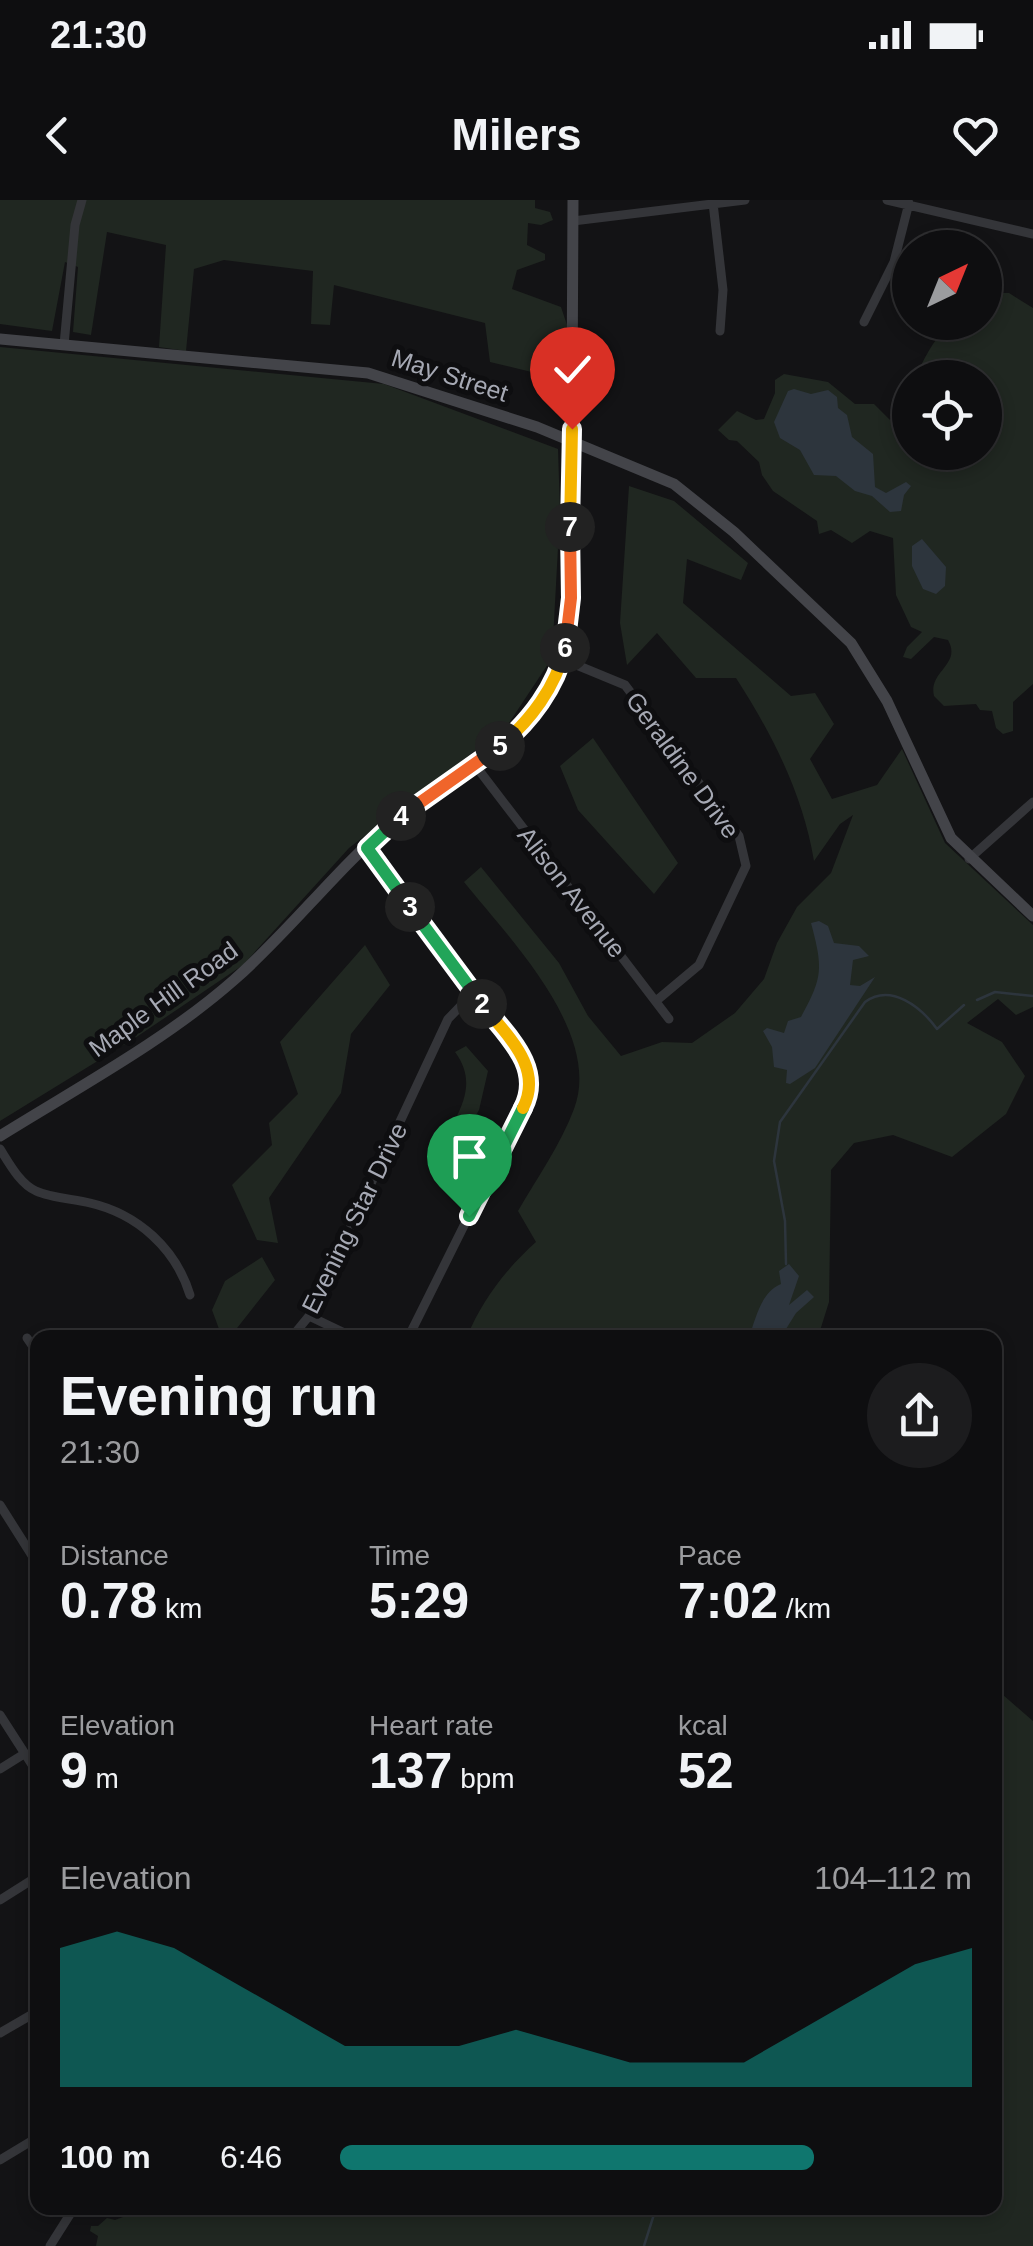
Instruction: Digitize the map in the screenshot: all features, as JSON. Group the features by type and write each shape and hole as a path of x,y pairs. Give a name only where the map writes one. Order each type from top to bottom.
{"street":[{"path":"64,344 75,225 82,200"},
{"name":"Maple Hill Road","path":"0,1136 114,1065 230,984 395,820 475,765 532,715 562,660 571,598 573,200"},
{"path":"573,221 745,200"},
{"path":"888,200 1033,234"},
{"path":"864,322 894,262 909,202"},
{"path":"713,203 722,290 720,331"},
{"name":"May Street","path":"0,339 368,373 503,415 666,479 700,503 852,642 893,713 944,827 969,859 1033,916"},
{"name":"Geraldine Drive","path":"562,660 625,685 739,836 746,866 699,965 656,1001"},
{"name":"Alison Avenue","path":"475,765 669,1019"},
{"path":"969,859 1033,802"},
{"path":"367,848 526,1061 530,1093 412,1330"},
{"name":"Evening Star Drive","path":"297,1330 308,1316 448,1019 473,993"},
{"path":"0,1150 16,1173 36,1191 103,1206 154,1236 184,1274 190,1294"},
{"path":"308,1316 338,1330"},
{"path":"27,1338 30,1342"},
{"path":"0,1505 30,1552"},
{"path":"0,1715 30,1763"},
{"path":"0,1769 24,1754"},
{"path":"0,1900 30,1881"},
{"path":"0,2033 30,2016"},
{"path":"0,2160 30,2142"},
{"path":"50,2246 70,2215"}],"shaded area":[{"path":"0,200 535,200 535,208 550,212 553,220 541,225 528,223 527,245 545,254 545,260 517,270 512,289 561,307 567,325 566,409 555,413 556,378 490,362 485,323 334,285 330,325 311,324 313,271 224,260 194,269 186,351 159,347 166,245 107,232 91,335 73,332 78,267 65,262 52,331 0,324"},
{"path":"1002,293 1009,293 1033,308 1033,684 1013,702 1013,731 1003,734 996,728 992,711 980,710 976,704 944,706 934,696 933,687 951,656 948,640 934,637 911,659 903,657 922,632 911,627 896,595 893,538 870,531 852,543 831,530 819,534 817,521 773,491 759,462 737,441 729,440 718,430 737,411 756,420 764,419 775,393 775,380 784,374 828,382 855,404 874,404 892,418 892,470 1002,470 1002,360 924,360 936,340 1002,340"},
{"path":"0,347 384,384 558,449 560,511 552,658 507,726 349,848 243,965 135,1038 0,1121"},
{"path":"828,390 837,397 838,408 847,415 852,437 873,454 875,487 886,493 906,482 911,486 904,495 901,511 890,512 872,496 855,491 836,476 814,475 800,450 780,438 774,422 788,391 811,394"},
{"path":"629,486 674,501 748,563 741,580 687,559 683,603 791,696 815,693 834,724 810,759 832,799 877,785 902,749 945,843 1033,925 1033,1007 1016,1015 998,999 967,1023 1002,1042 1025,1076 1006,1114 952,1157 893,1135 854,1143 831,1170 829,1302 820,1330 470,1330 496,1286 536,1242 518,1211 569,1122 579,1080 575,1049 564,1018 526,958 464,882 481,867 559,963 588,1016 621,1056 662,1042 692,1043 735,1013 764,979 777,943 797,907 831,873 853,815 840,824 814,861 802,812 784,765 736,678 696,678 657,633 627,665 620,623"},
{"path":"922,539 946,567 945,586 936,594 923,589 912,566 912,546"},
{"path":"593,738 678,863 654,894 578,810 560,766"},
{"path":"819,921 828,926 834,943 859,946 869,956 853,960 850,985 860,986 875,977 815,1068 790,1084 786,1083 787,1070 774,1067 772,1047 763,1031 767,1028 784,1033 788,1021 801,1017 819,972 811,923"},
{"path":"365,945 390,985 351,1034 341,1093 269,1198 278,1243 257,1240 232,1185 272,1145 269,1123 298,1094 280,1042"},
{"path":"466,1046 488,1071 479,1110 450,1159 436,1154 466,1091 463,1065 455,1052"},
{"path":"262,1257 275,1280 236,1330 219,1330 212,1310 225,1281"},
{"path":"789,1264 799,1276 789,1305 807,1290 814,1297 796,1313 785,1330 751,1330 764,1299 781,1284 779,1271"},
{"path":"1002,1694 1033,1721 1033,2246 96,2246 98,2236 90,2231 91,2226 98,2226 107,2218 1002,2215"}],"waterway":[{"path":"977,1000 995,992 1033,996"},
{"path":"786,1264 785,1221 774,1161 780,1122 865,1002 895,996 923,1013 937,1029 964,1005"},
{"path":"644,2246 654,2215"}],"route":[{"path":"469,1216 530,1093 526,1061 367,848 395,820 504,742 532,715 554,678 566,646 571,598 572,429"}]}
